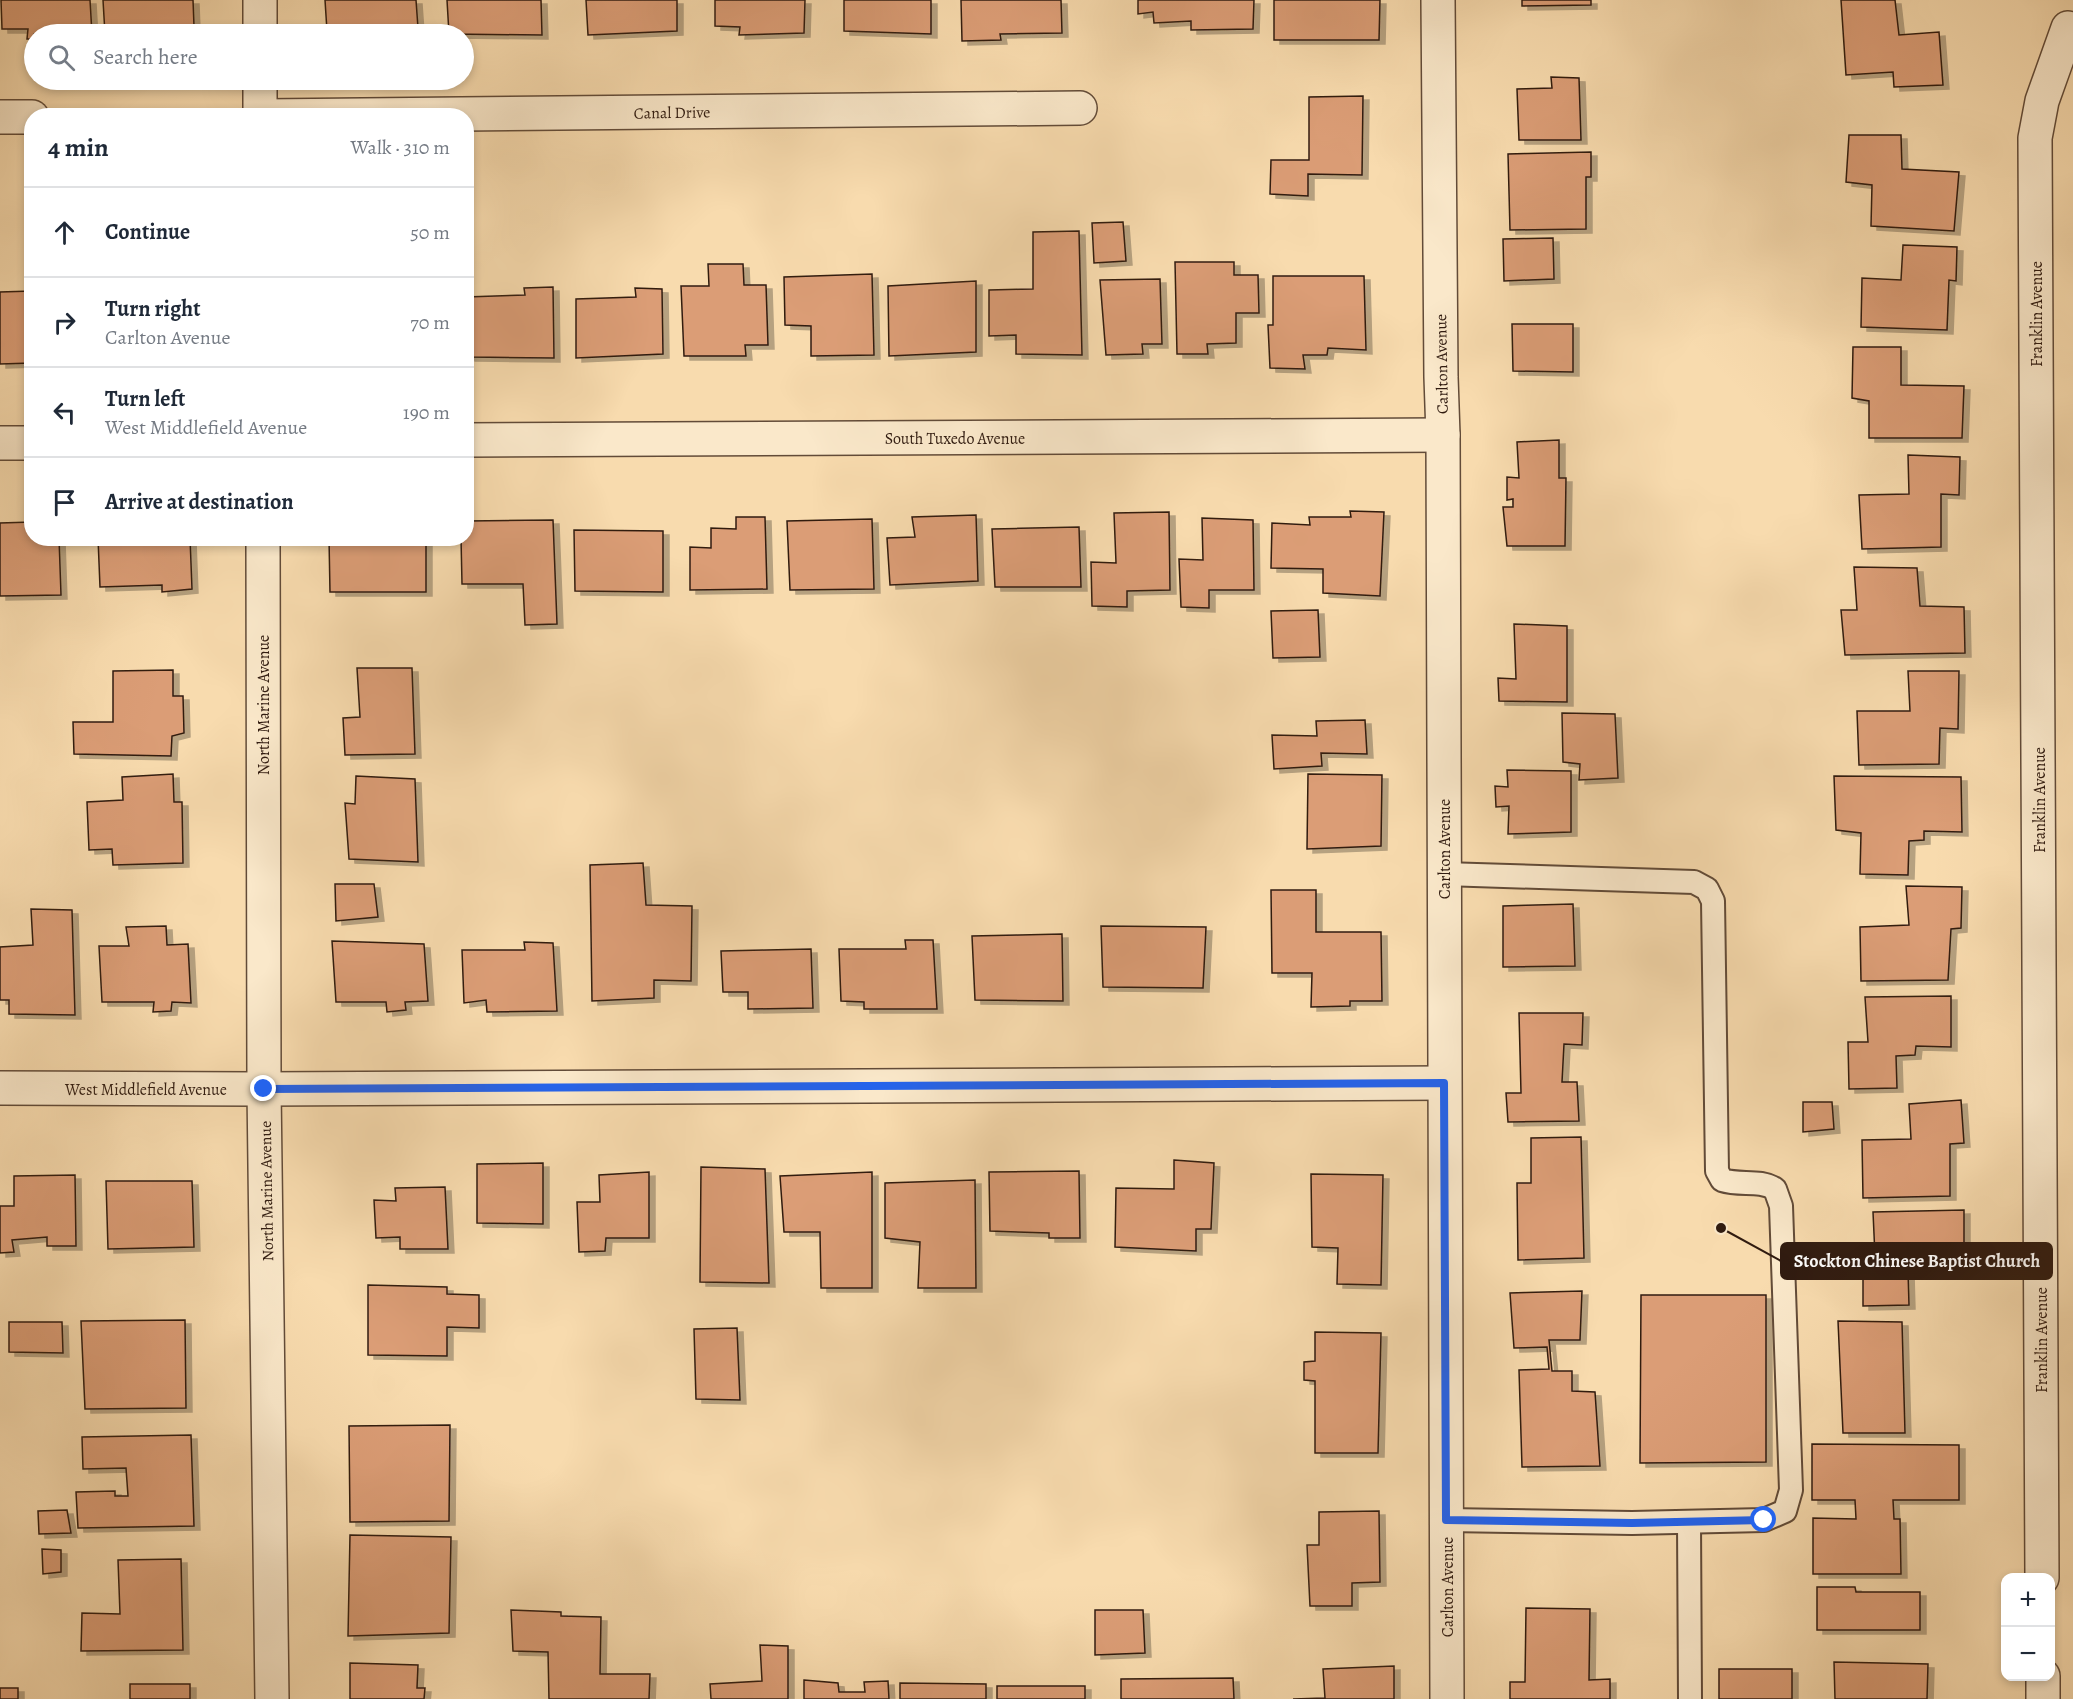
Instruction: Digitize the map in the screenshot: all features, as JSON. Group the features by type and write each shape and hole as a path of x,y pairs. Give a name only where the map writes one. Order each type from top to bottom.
{"street":[{"path":"260,0 260,24"},
{"name":"Carlton Avenue","path":"1438,0 1443,435 1447,1699"},
{"name":"Franklin Avenue","path":"2042,1573 2035,138 2042,101 2068,28"},
{"path":"261,90 262,108"},
{"name":"Canal Drive","path":"474,114 1080,108"},
{"path":"0,117 24,117"},
{"name":"South Tuxedo Avenue","path":"474,440 1443,435"},
{"path":"0,443 24,443"},
{"name":"North Marine Avenue","path":"262,546 264,1089 272,1699"},
{"name":"West Middlefield Avenue","path":"0,1088 264,1089 1444,1083"},
{"path":"2043,1681 2043,1699"}],"lane":[{"path":"1444,874 1694,882 1707,890 1713,901 1717,1171 1722,1180 1733,1184 1766,1183 1775,1189 1780,1206 1791,1491 1785,1510 1764,1520 1632,1523 1446,1520"},
{"path":"1689,1522 1690,1699"}],"building":[{"path":"1,0 90,0 91,24 24,24 24,29 2,29"},
{"path":"103,0 193,0 194,24 104,24"},
{"path":"325,0 416,0 418,24 327,24"},
{"path":"447,0 541,0 542,35 474,34 474,24 448,24"},
{"path":"586,0 677,0 677,31 588,35"},
{"path":"715,0 805,0 804,33 739,35 740,27 715,26"},
{"path":"844,0 931,0 931,34 844,31"},
{"path":"961,0 1061,0 1062,33 1000,34 1001,40 962,41"},
{"path":"1138,0 1254,0 1253,29 1191,30 1191,21 1154,23 1153,12 1138,14"},
{"path":"1274,0 1380,0 1379,40 1274,40"},
{"path":"1522,0 1591,0 1591,5 1522,6"},
{"path":"1841,0 1895,0 1899,35 1939,32 1943,85 1894,87 1893,72 1846,75"},
{"path":"1551,77 1579,78 1581,140 1519,140 1517,89 1552,88"},
{"path":"1363,96 1362,175 1308,174 1308,196 1270,194 1271,160 1309,160 1309,97"},
{"path":"1849,135 1901,135 1902,169 1959,172 1954,231 1871,226 1872,185 1846,182"},
{"path":"1591,152 1591,177 1586,177 1586,229 1510,230 1508,154"},
{"path":"1123,222 1126,261 1094,263 1092,223"},
{"path":"1079,231 1082,355 1016,354 1016,335 989,336 989,290 1033,289 1033,232"},
{"path":"1553,238 1554,279 1504,281 1503,239"},
{"path":"1903,245 1957,247 1956,281 1949,280 1947,330 1861,327 1862,278 1901,280"},
{"path":"1175,262 1234,262 1234,275 1258,275 1259,313 1236,313 1236,343 1207,344 1208,354 1177,354"},
{"path":"708,264 743,264 744,285 766,285 768,345 745,345 746,356 684,356 681,286 709,286"},
{"path":"872,274 874,355 811,356 811,326 785,325 784,277"},
{"path":"1273,276 1364,276 1366,350 1328,348 1327,355 1303,355 1305,369 1270,368 1268,325 1273,325"},
{"path":"1160,279 1162,344 1142,344 1143,354 1106,355 1100,280"},
{"path":"976,281 976,352 889,356 888,286"},
{"path":"553,287 554,358 474,357 474,297 525,295 524,288"},
{"path":"635,288 662,289 663,354 576,358 576,299 636,297"},
{"path":"24,291 24,363 0,364 0,292"},
{"path":"1512,324 1573,324 1573,372 1513,371"},
{"path":"1853,347 1901,347 1901,385 1964,386 1962,438 1869,438 1869,401 1852,398"},
{"path":"1559,440 1559,478 1566,478 1565,546 1507,546 1503,507 1513,507 1513,499 1507,500 1507,477 1519,478 1517,442"},
{"path":"1908,455 1960,457 1959,495 1941,494 1941,547 1862,549 1859,495 1909,494"},
{"path":"1350,511 1384,512 1380,596 1323,593 1323,569 1271,568 1272,523 1310,525 1309,517 1351,517"},
{"path":"1169,512 1170,590 1127,591 1127,607 1092,606 1091,562 1116,563 1114,513"},
{"path":"976,515 978,581 890,585 887,538 915,537 912,517"},
{"path":"736,517 765,517 767,589 690,590 690,547 711,548 711,528 736,529"},
{"path":"1202,518 1253,520 1254,590 1209,590 1209,608 1181,607 1179,559 1203,560"},
{"path":"872,519 874,589 790,590 787,521"},
{"path":"553,520 557,624 525,625 523,584 462,584 461,546 474,546 474,521"},
{"path":"24,522 24,546 59,546 61,595 0,596 0,523"},
{"path":"1079,527 1081,587 995,587 992,529"},
{"path":"574,530 663,531 663,592 575,591"},
{"path":"98,546 190,546 192,589 162,592 162,585 100,587"},
{"path":"329,546 426,546 426,592 330,592"},
{"path":"1854,567 1917,568 1920,606 1964,607 1965,653 1845,655 1841,610 1857,610"},
{"path":"1318,610 1320,657 1273,658 1271,611"},
{"path":"1514,624 1567,626 1567,702 1499,701 1498,678 1516,679"},
{"path":"357,668 412,668 415,754 345,755 343,718 360,717"},
{"path":"173,670 173,696 183,696 184,733 172,736 171,756 74,754 73,722 113,722 113,671"},
{"path":"1908,671 1959,671 1958,729 1940,728 1939,764 1859,765 1857,711 1910,711"},
{"path":"1562,713 1615,714 1618,778 1579,780 1580,764 1563,762"},
{"path":"1365,720 1367,754 1321,753 1322,766 1274,769 1272,735 1317,736 1316,721"},
{"path":"1507,770 1571,771 1571,832 1508,834 1509,806 1496,807 1495,786 1508,787"},
{"path":"173,774 174,802 182,802 183,863 113,865 112,849 89,850 87,802 123,800 122,777"},
{"path":"1308,774 1382,775 1381,846 1307,849"},
{"path":"356,776 415,779 418,862 349,859 345,803 355,804"},
{"path":"1834,776 1961,777 1962,832 1924,831 1924,840 1909,841 1908,875 1860,874 1861,833 1836,830"},
{"path":"643,863 646,905 692,906 691,981 654,980 654,998 592,1001 590,865"},
{"path":"335,884 374,884 378,917 336,921"},
{"path":"1906,886 1962,887 1961,928 1951,929 1948,980 1861,981 1860,927 1909,925"},
{"path":"1271,890 1316,890 1316,932 1381,932 1382,1001 1350,1001 1350,1006 1311,1007 1312,973 1272,973"},
{"path":"1573,904 1575,966 1503,967 1503,906"},
{"path":"31,909 72,910 75,1015 9,1014 9,1000 0,1000 0,947 33,945"},
{"path":"166,926 167,945 188,944 191,1003 172,1002 171,1011 153,1012 154,1002 102,1002 99,946 129,946 126,927"},
{"path":"1101,926 1206,927 1203,988 1103,987"},
{"path":"1062,934 1063,1001 975,1000 972,936"},
{"path":"905,940 933,940 937,1009 864,1009 864,1002 841,1001 839,949 906,949"},
{"path":"332,941 424,944 428,1001 405,1002 406,1010 387,1012 386,1002 336,1002"},
{"path":"524,942 553,943 557,1011 487,1012 486,1000 464,1003 462,950 525,950"},
{"path":"811,949 813,1008 748,1009 748,992 723,992 721,951"},
{"path":"1951,996 1951,1047 1916,1046 1915,1055 1896,1056 1897,1088 1849,1089 1848,1042 1868,1042 1865,997"},
{"path":"1519,1013 1583,1013 1582,1045 1564,1044 1562,1082 1577,1082 1579,1121 1508,1122 1506,1093 1521,1093"},
{"path":"1961,1100 1964,1143 1950,1144 1950,1196 1863,1198 1862,1140 1911,1139 1909,1104"},
{"path":"1803,1102 1832,1102 1834,1129 1803,1132"},
{"path":"1581,1137 1584,1258 1518,1260 1517,1183 1531,1183 1531,1138"},
{"path":"1174,1160 1214,1163 1211,1229 1196,1229 1196,1251 1115,1247 1116,1188 1174,1189"},
{"path":"543,1163 543,1224 477,1223 477,1164"},
{"path":"701,1167 765,1169 769,1283 700,1282"},
{"path":"1079,1171 1080,1238 1049,1238 1049,1233 990,1231 989,1172"},
{"path":"649,1172 649,1238 606,1238 605,1251 579,1252 577,1202 600,1202 599,1175"},
{"path":"872,1172 872,1288 821,1288 820,1232 784,1232 780,1176"},
{"path":"1311,1174 1383,1175 1381,1285 1337,1284 1338,1248 1312,1247"},
{"path":"75,1175 76,1246 47,1246 47,1237 12,1240 14,1252 0,1253 0,1206 14,1206 14,1176"},
{"path":"975,1180 976,1288 918,1288 920,1242 885,1238 885,1183"},
{"path":"106,1181 192,1181 194,1247 108,1249"},
{"path":"445,1187 448,1249 400,1249 400,1237 376,1238 374,1200 396,1201 395,1188"},
{"path":"1964,1210 1964,1263 1930,1263 1929,1270 1908,1271 1909,1305 1863,1306 1863,1256 1875,1256 1873,1212"},
{"path":"368,1285 447,1287 447,1294 479,1295 479,1328 447,1327 447,1356 368,1355"},
{"path":"1582,1291 1580,1340 1549,1340 1552,1371 1572,1371 1572,1391 1595,1392 1600,1466 1522,1467 1519,1370 1549,1369 1547,1347 1514,1348 1510,1293"},
{"path":"1641,1295 1766,1295 1766,1462 1640,1463"},
{"path":"185,1320 186,1408 85,1409 81,1321"},
{"path":"1838,1321 1902,1322 1905,1433 1843,1433"},
{"path":"9,1322 62,1322 63,1353 9,1352"},
{"path":"737,1328 740,1400 696,1399 694,1329"},
{"path":"1315,1332 1381,1333 1378,1453 1315,1453 1315,1381 1304,1380 1304,1362 1315,1361"},
{"path":"450,1425 449,1521 350,1522 349,1426"},
{"path":"191,1435 194,1526 78,1528 76,1492 115,1491 115,1496 128,1496 126,1468 83,1469 82,1437"},
{"path":"1812,1444 1959,1445 1959,1500 1893,1500 1894,1519 1900,1519 1901,1574 1813,1574 1813,1518 1856,1519 1855,1500 1812,1500"},
{"path":"67,1510 71,1533 39,1534 38,1511"},
{"path":"1379,1511 1380,1582 1352,1583 1352,1606 1310,1606 1307,1545 1319,1545 1319,1512"},
{"path":"350,1535 451,1537 449,1633 348,1636"},
{"path":"42,1549 61,1550 61,1572 43,1574"},
{"path":"181,1559 183,1650 81,1651 82,1613 120,1614 118,1560"},
{"path":"1817,1587 1855,1587 1856,1592 1920,1592 1920,1630 1817,1630"},
{"path":"1526,1608 1590,1609 1589,1680 1610,1679 1610,1699 1510,1699 1510,1682 1525,1682"},
{"path":"511,1610 561,1612 561,1616 601,1617 600,1674 650,1674 649,1699 549,1699 548,1652 513,1651"},
{"path":"1095,1610 1143,1610 1145,1653 1095,1655"},
{"path":"760,1645 788,1646 788,1699 711,1699 710,1684 762,1681"},
{"path":"1834,1662 1928,1664 1927,1699 1835,1699"},
{"path":"350,1663 418,1665 417,1688 425,1688 424,1699 350,1699"},
{"path":"1394,1666 1394,1699 1293,1699 1325,1698 1323,1669"},
{"path":"1719,1669 1792,1669 1792,1699 1719,1699"},
{"path":"1233,1678 1234,1699 1121,1699 1121,1679"},
{"path":"804,1680 838,1683 839,1692 865,1692 864,1682 888,1681 889,1699 804,1699"},
{"path":"900,1683 986,1684 986,1699 900,1699"},
{"path":"130,1684 190,1684 190,1699 130,1699"},
{"path":"997,1686 1085,1686 1085,1699 997,1699"},
{"path":"0,1688 18,1688 18,1699 0,1699"}],"place":[{"name":"Stockton Chinese Baptist Church","path":"1721,1228"}],"route":[{"path":"264,1089 1444,1083 1446,1520 1632,1523 1764,1520"}]}
